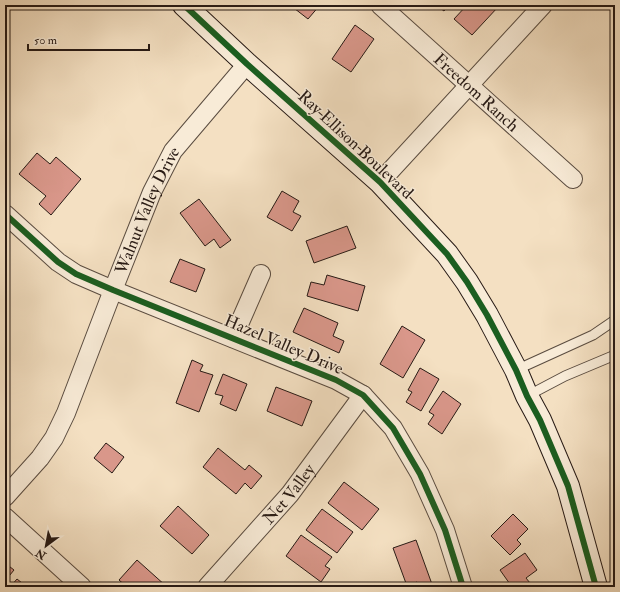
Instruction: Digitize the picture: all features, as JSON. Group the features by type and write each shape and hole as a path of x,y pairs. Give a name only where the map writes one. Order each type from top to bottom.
{"main road":[{"name":"Ray Ellison Boulevard","path":"184,5 247,64 380,182 447,254 467,282 487,315 516,370 540,420 568,486 596,587"}],"street":[{"name":"Freedom Ranch","path":"380,5 573,179"},
{"path":"380,182 543,5"},
{"name":"Walnut Valley Drive","path":"5,497 40,458 54,438 66,413 152,192 173,151 247,64"},
{"name":"Hazel Valley Drive","path":"5,214 58,262 76,274 336,380 363,395 393,428 420,474 445,530 463,587"},
{"path":"233,338 261,274"},
{"name":"Net Valley","path":"207,587 290,494 363,395"},
{"path":"5,517 82,587"}],"lane":[{"path":"516,370 593,335 615,320"},
{"path":"528,396 565,376 615,355"}],"building":[{"path":"290,5 320,5 308,19"},
{"path":"436,5 449,5 444,11"},
{"path":"467,5 496,5 498,7 472,35 454,19"},
{"path":"355,25 374,39 351,72 332,59"},
{"path":"37,153 50,164 56,157 81,179 51,215 39,204 46,196 19,174"},
{"path":"282,191 299,201 293,212 301,216 292,231 267,217"},
{"path":"199,199 231,240 220,248 214,239 205,246 180,213"},
{"path":"347,226 356,248 314,263 306,241"},
{"path":"180,259 205,269 196,292 170,282"},
{"path":"327,275 365,286 358,311 307,296 311,282 324,285"},
{"path":"304,308 338,323 333,336 344,341 339,353 293,332"},
{"path":"402,326 425,340 403,378 380,364"},
{"path":"192,360 203,365 200,371 213,375 199,412 176,403"},
{"path":"420,368 439,379 421,411 406,402 412,392 408,390"},
{"path":"223,374 247,384 236,411 220,404 223,396 215,394"},
{"path":"276,387 312,401 302,426 267,411"},
{"path":"443,391 461,404 442,434 428,424 434,415 429,412"},
{"path":"106,443 124,457 112,473 94,458"},
{"path":"218,448 245,470 249,465 262,476 251,489 245,483 236,494 203,467"},
{"path":"344,482 379,509 362,530 328,503"},
{"path":"178,506 209,535 192,554 160,526"},
{"path":"322,509 353,532 337,553 306,530"},
{"path":"513,514 528,529 517,540 521,544 510,555 491,536"},
{"path":"301,535 332,557 325,566 330,569 321,582 286,556"},
{"path":"416,540 433,587 419,587 417,582 407,586 393,548"},
{"path":"525,553 537,570 526,578 530,583 525,587 512,587 500,570"},
{"path":"137,560 166,586 127,587 119,580"},
{"path":"5,563 14,570 5,581"},
{"path":"17,579 27,587 10,587"}],"cycle path":[{"path":"184,5 247,64 380,182 447,254 467,282 487,315 516,370 527,396 540,420 568,486 596,587"},
{"path":"5,214 58,262 76,274 336,380 363,395 393,428 420,474 445,530 463,587"}]}
